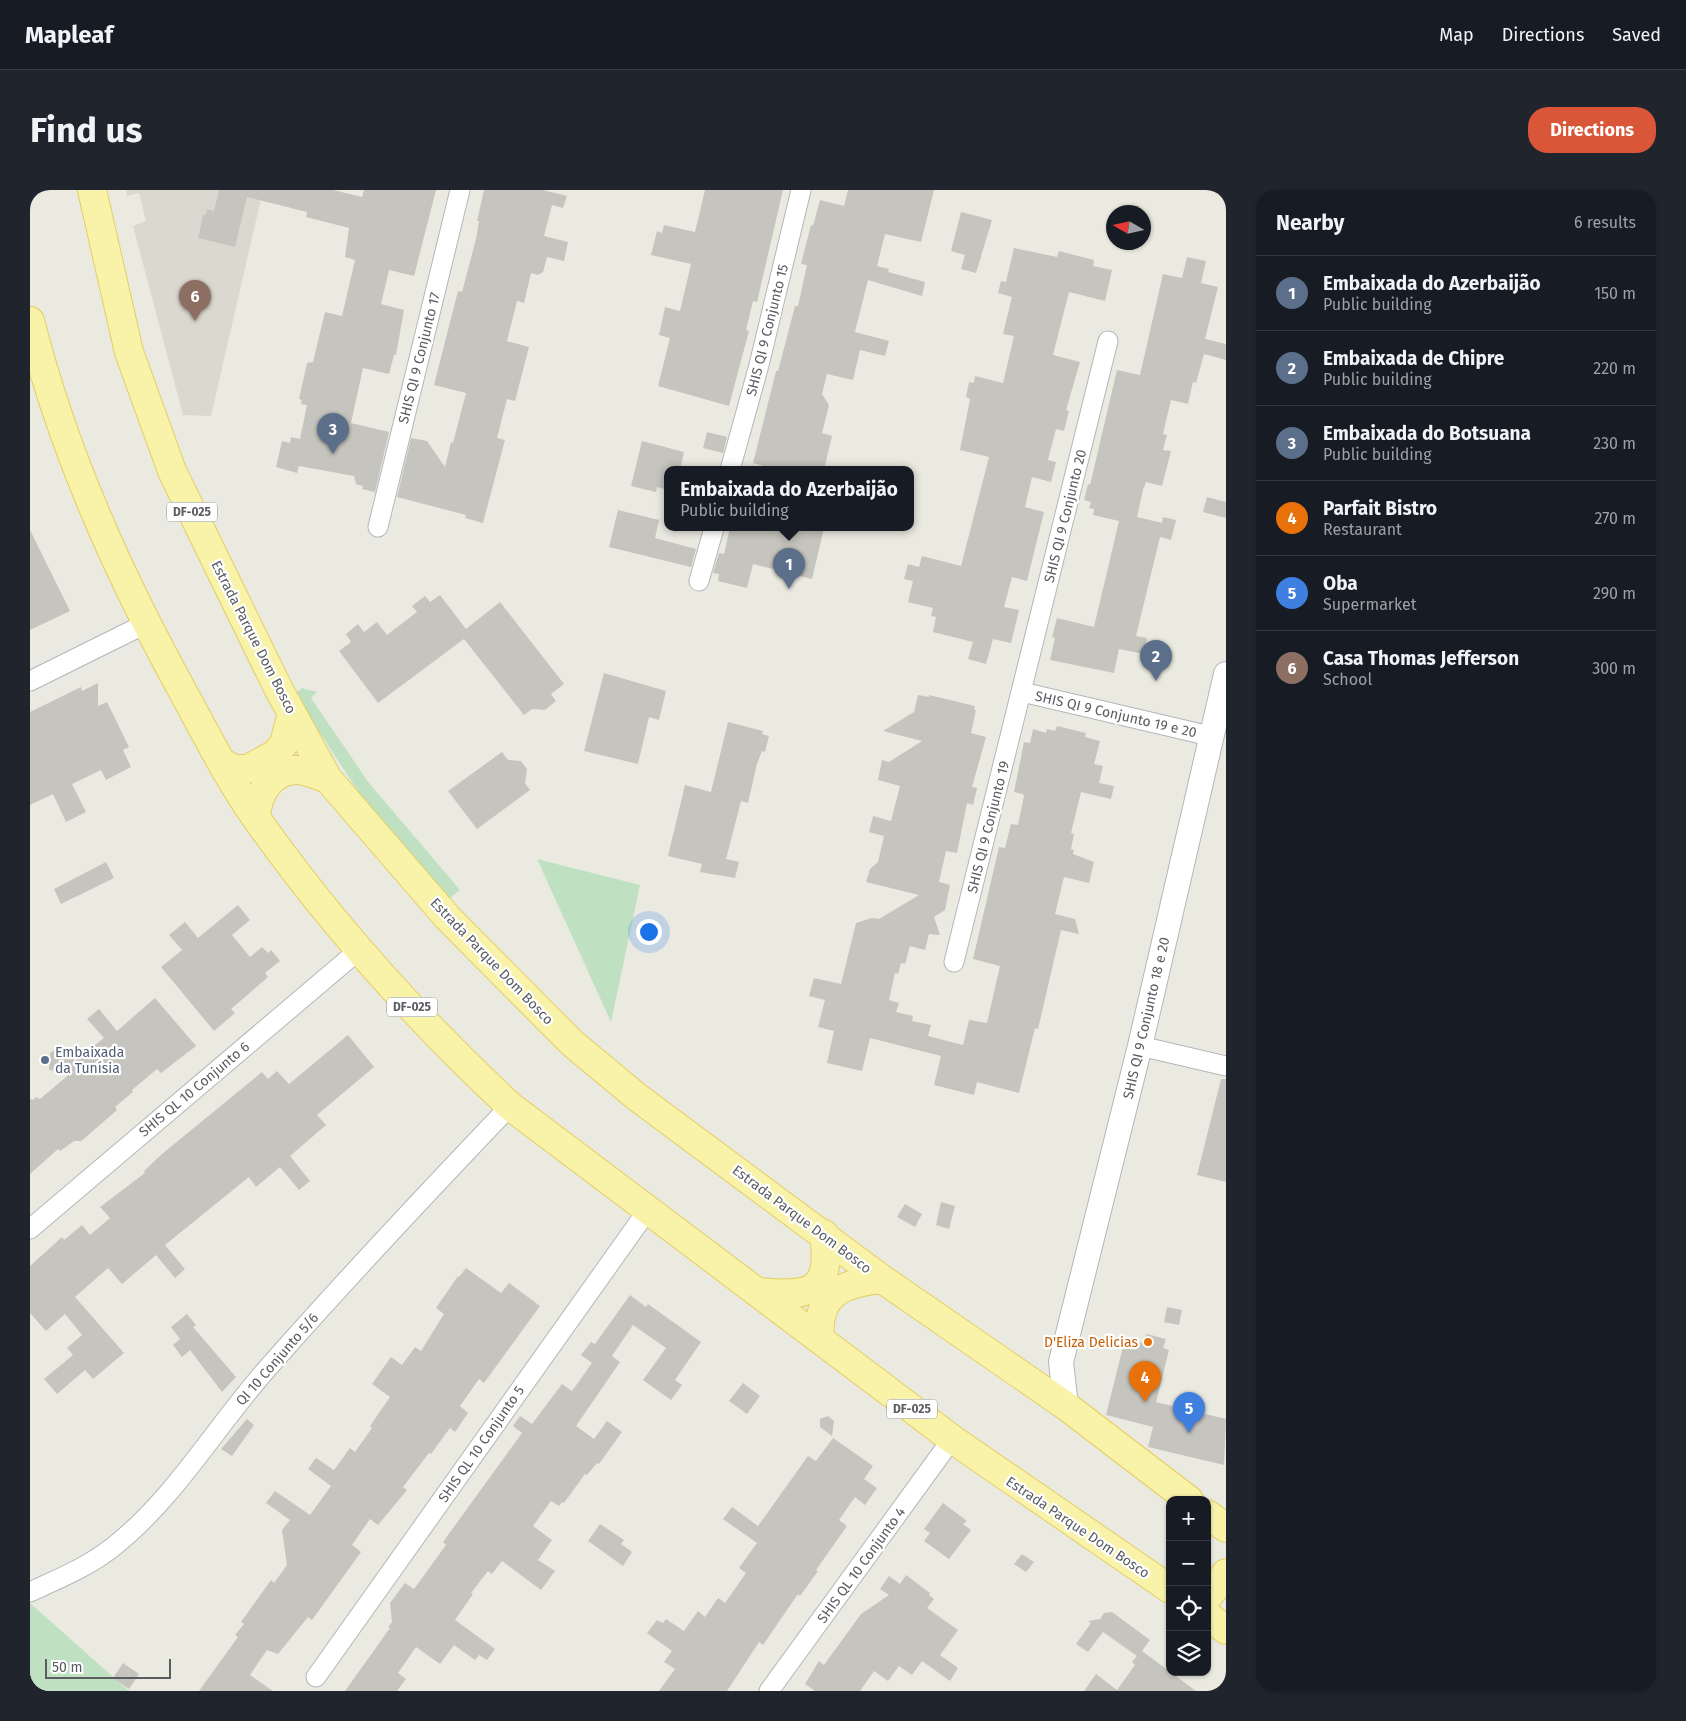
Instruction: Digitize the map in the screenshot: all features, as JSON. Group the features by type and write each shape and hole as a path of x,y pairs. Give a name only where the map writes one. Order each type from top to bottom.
{"main road":[{"name":"Estrada Parque Dom Bosco","path":"92,190 129,352 172,471 292,713 328,780 447,917 572,1043 637,1097 824,1234 882,1279 1066,1406 1184,1496"},
{"name":"Estrada Parque Dom Bosco","path":"30,321 45,379 84,488 145,624 221,762 256,818 359,950 470,1069 510,1106 952,1439 1166,1586"},
{"path":"221,762 234,769 248,769 275,754 284,744 292,713"},
{"path":"256,818 257,803 262,791 271,780 285,772 295,769 328,780"},
{"path":"759,1292 792,1295 806,1292 817,1285 824,1273 827,1255 824,1234"},
{"path":"820,1338 820,1312 835,1293 858,1282 882,1279"},
{"path":"1211,1517 1226,1528"},
{"path":"1211,1593 1226,1573"},
{"path":"1211,1618 1226,1630"}],"street":[{"name":"SHIS QI 9 Conjunto 17","path":"378,527 460,190"},
{"name":"SHIS QI 9 Conjunto 15","path":"731,466 759,365 801,190"},
{"name":"SHIS QI 9 Conjunto 20","path":"1022,692 1108,341"},
{"path":"699,581 713,531"},
{"path":"30,681 145,624"},
{"name":"SHIS QI 9 Conjunto 18 e 20","path":"1066,1406 1061,1362 1140,1046 1210,736 1226,674"},
{"name":"SHIS QI 9 Conjunto 19 e 20","path":"1022,692 1210,736"},
{"name":"SHIS QI 9 Conjunto 19","path":"954,962 1022,692"},
{"name":"SHIS QL 10 Conjunto 6","path":"30,1229 359,950"},
{"path":"1140,1046 1226,1066"},
{"name":"QI 10 Conjunto 5/6","path":"30,1592 88,1564 113,1547 156,1506 264,1372 383,1239 510,1106"},
{"name":"SHIS QL 10 Conjunto 5","path":"316,1677 647,1211"},
{"path":"1025,1378 1042,1376 1051,1372 1061,1362"},
{"name":"SHIS QL 10 Conjunto 4","path":"769,1691 952,1439"}],"shaded area":[{"path":"126,190 263,190 211,416 183,415 133,226 146,221 139,193 127,196"}],"green space":[{"path":"302,688 317,692 311,698 369,783 460,890 445,902 361,796 295,694"},
{"path":"537,859 640,885 611,1022"},
{"path":"30,1603 129,1691 30,1691"}],"building":[{"path":"219,190 333,190 362,197 364,190 436,190 414,276 389,270 381,304 404,310 396,355 394,355 389,374 363,368 351,423 389,432 375,492 362,489 363,486 356,484 354,476 299,466 297,473 276,467 282,441 290,443 291,437 300,439 307,405 301,404 302,400 299,399 307,363 313,362 325,312 342,316 355,260 345,257 349,228 306,217 307,212 247,197 235,247 198,238 203,215 206,215 207,209 214,211"},
{"path":"484,190 543,190 567,196 563,208 552,205 544,236 568,242 564,261 547,257 543,272 538,275 531,273 524,303 517,301 507,341 529,347 515,401 507,399 497,438 505,440 483,523 465,518 466,515 397,497 411,438 427,441 445,467 451,442 453,443 466,393 434,385 458,291 462,292 476,239 479,221 477,221"},
{"path":"705,190 783,190 757,302 753,301 746,330 749,331 729,406 658,386 670,338 659,335 665,307 680,311 691,264 651,255 657,231 662,233 664,225 695,232"},
{"path":"848,190 934,190 921,242 885,234 877,266 889,269 888,272 925,282 922,296 868,280 855,332 889,341 885,356 860,350 853,380 827,374 822,394 829,405 822,433 832,436 825,466 764,466 753,463 776,371 778,371 795,306 798,306 807,265 801,264 811,225 813,226 820,200 844,206"},
{"path":"961,212 992,220 976,273 961,269 965,255 951,251"},
{"path":"1014,248 1057,257 1059,251 1094,260 1093,266 1112,270 1105,301 1069,292 1053,355 1080,362 1066,410 1069,411 1064,431 1056,429 1048,460 1056,462 1051,482 1032,477 1025,507 1044,512 1027,581 1012,577 1004,607 1019,610 1011,643 993,639 986,664 968,659 973,642 933,632 936,617 931,616 933,608 908,602 913,581 904,579 908,564 919,567 922,556 961,566 989,457 960,450 970,399 966,397 969,382 974,383 975,376 1003,383 1014,336 1003,334 1012,297 998,293 1001,281 1006,282"},
{"path":"1187,257 1206,261 1201,283 1218,287 1205,339 1226,344 1226,360 1204,354 1196,383 1193,382 1188,404 1171,400 1163,434 1167,435 1163,450 1171,451 1162,486 1146,482 1143,490 1137,517 1162,523 1163,517 1176,520 1171,540 1160,537 1136,636 1147,638 1144,654 1119,649 1114,673 1050,660 1055,638 1052,637 1057,618 1094,627 1119,521 1093,515 1094,509 1089,508 1091,502 1084,500 1088,484 1090,485 1117,370 1140,375 1163,274 1182,278"},
{"path":"707,432 727,437 723,453 703,448"},
{"path":"642,441 684,452 681,466 664,466 664,489 657,487 656,492 631,486"},
{"path":"1207,497 1226,502 1226,518 1203,512"},
{"path":"618,510 659,520 655,538 696,549 691,567 609,547"},
{"path":"30,530 70,611 30,630"},
{"path":"729,531 823,531 812,579 753,564 747,588 718,581 719,574 713,573 719,553 724,554"},
{"path":"440,595 466,629 500,602 564,684 551,694 556,701 545,710 532,709 524,715 464,639 378,703 339,651 351,642 346,634 358,624 364,632 377,622 387,635 417,612 412,606 425,596 430,602"},
{"path":"604,673 666,691 659,720 649,717 638,764 584,751"},
{"path":"98,683 98,706 107,702 129,747 123,750 131,767 106,780 101,770 72,784 86,812 66,822 53,794 30,805 30,712 81,687 82,691"},
{"path":"918,695 929,697 929,695 975,706 974,710 976,710 971,733 986,737 972,787 977,788 973,805 967,803 957,853 946,851 939,882 950,885 945,910 934,917 940,935 929,934 925,950 910,946 905,964 901,963 898,974 895,973 889,1000 899,1003 896,1012 913,1016 912,1021 931,1025 928,1036 963,1045 969,1020 987,1023 1000,966 973,959 999,847 1005,848 1011,824 1018,825 1024,796 1014,792 1024,742 1030,743 1033,729 1046,733 1047,729 1055,731 1057,726 1086,733 1085,737 1100,741 1094,764 1103,766 1099,783 1114,786 1111,799 1081,792 1071,833 1074,834 1071,849 1074,850 1073,854 1094,862 1089,883 1064,877 1055,914 1075,919 1079,934 1061,930 1038,1029 1035,1028 1019,1093 977,1082 974,1095 934,1085 941,1056 870,1038 862,1071 827,1063 834,1031 818,1027 825,1000 809,996 814,978 841,984 856,923 872,918 879,919 919,895 866,882 870,869 878,862 884,836 869,832 873,816 891,821 900,786 878,780 882,760 889,762 922,741 883,731 914,712"},
{"path":"728,722 763,731 762,734 769,736 765,752 762,751 757,764 748,803 741,801 726,859 739,862 735,878 700,872 702,864 668,856 685,785 711,792"},
{"path":"502,752 508,760 521,761 527,769 525,783 530,790 477,829 448,791"},
{"path":"106,862 114,878 61,904 54,889"},
{"path":"238,905 250,920 232,935 250,957 262,947 268,953 271,950 280,961 265,973 268,977 231,1009 235,1013 214,1031 161,967 182,950 169,935 185,922 198,938"},
{"path":"155,998 196,1046 161,1073 157,1069 132,1090 133,1092 115,1107 117,1110 86,1137 81,1141 74,1141 60,1151 58,1149 30,1174 30,1099 34,1100 35,1097 40,1099 71,1073 49,1070 50,1053 61,1045 75,1061 104,1038 87,1019 99,1009 117,1031"},
{"path":"348,1035 374,1067 317,1115 326,1125 290,1156 310,1181 299,1190 280,1167 256,1187 249,1177 165,1245 185,1269 175,1278 156,1255 122,1284 108,1268 75,1297 124,1353 93,1379 85,1370 57,1394 44,1379 73,1355 67,1348 82,1335 65,1314 46,1331 30,1313 30,1266 62,1237 64,1240 82,1225 90,1235 110,1218 100,1207 145,1173 144,1171 162,1154 262,1072 268,1079 277,1071 289,1084"},
{"path":"1221,1079 1226,1079 1226,1182 1197,1175"},
{"path":"941,1202 955,1206 949,1229 936,1225"},
{"path":"905,1204 922,1214 915,1227 897,1217"},
{"path":"466,1268 501,1293 509,1283 540,1306 484,1383 479,1379 460,1406 468,1413 455,1432 450,1428 431,1454 429,1453 403,1487 407,1490 378,1525 370,1519 352,1545 361,1552 312,1620 308,1617 278,1654 267,1650 250,1675 273,1691 199,1691 238,1637 235,1635 244,1624 241,1622 271,1580 274,1583 287,1565 282,1530 290,1520 266,1503 275,1491 310,1515 331,1486 308,1469 316,1458 334,1470 350,1448 355,1452 390,1397 372,1384 391,1357 402,1365 415,1347 421,1351 444,1314 436,1308 458,1276"},
{"path":"630,1295 646,1307 648,1304 701,1342 675,1380 682,1385 671,1400 643,1380 666,1348 633,1325 612,1356 620,1362 576,1426 594,1439 607,1421 622,1432 599,1464 597,1463 587,1475 585,1474 564,1503 562,1502 559,1506 551,1501 533,1526 552,1540 538,1560 555,1571 541,1590 502,1561 492,1574 488,1571 471,1593 473,1594 455,1620 495,1649 487,1660 479,1655 475,1660 454,1645 440,1664 416,1647 398,1673 406,1679 397,1691 345,1691 390,1628 388,1627 392,1622 390,1603 405,1583 414,1589 446,1545 443,1542 522,1433 513,1426 520,1416 532,1424 562,1384 572,1391 592,1363 581,1355 591,1342 595,1344"},
{"path":"1167,1307 1182,1310 1179,1325 1164,1322"},
{"path":"187,1314 196,1325 193,1327 236,1377 222,1392 190,1350 182,1357 173,1345 180,1339 171,1327"},
{"path":"1147,1334 1166,1339 1163,1348 1169,1350 1156,1402 1226,1419 1224,1465 1148,1447 1153,1427 1106,1415 1125,1339 1141,1343"},
{"path":"743,1383 760,1396 747,1414 729,1401"},
{"path":"828,1416 834,1421 832,1436 820,1427 820,1419"},
{"path":"247,1419 254,1425 232,1456 221,1449"},
{"path":"833,1438 873,1466 864,1479 877,1488 865,1505 855,1497 839,1520 847,1526 816,1570 818,1571 800,1596 798,1594 763,1645 759,1642 727,1691 659,1691 675,1669 664,1662 672,1651 647,1633 657,1620 663,1623 666,1619 684,1631 698,1611 705,1617 718,1598 725,1603 746,1573 739,1568 757,1543 723,1519 732,1507 758,1526 808,1456 816,1461"},
{"path":"943,1503 967,1521 963,1524 971,1530 949,1559 924,1541 930,1533 924,1529"},
{"path":"600,1524 624,1540 621,1544 632,1552 623,1566 588,1541"},
{"path":"1022,1554 1034,1562 1026,1572 1014,1564"},
{"path":"906,1575 930,1593 929,1595 934,1599 927,1608 958,1630 940,1655 958,1668 950,1681 922,1661 912,1675 899,1666 888,1681 874,1671 860,1691 815,1691 805,1684 819,1661 824,1665 861,1614 889,1595 880,1589 889,1576 900,1584"},
{"path":"1112,1612 1150,1640 1142,1651 1166,1669 1166,1676 1176,1676 1196,1691 1084,1691 1096,1674 1117,1690 1135,1665 1132,1662 1137,1656 1103,1632 1088,1652 1076,1644 1091,1623 1088,1621 1100,1619 1104,1613"},
{"path":"123,1663 139,1674 129,1689 113,1678"}],"place":[{"name":"Casa Thomas Jefferson","path":"195,321"},
{"name":"Embaixada do Botsuana","path":"333,454"},
{"name":"Embaixada do Azerbaijão","path":"789,589"},
{"name":"Embaixada de Chipre","path":"1156,681"},
{"name":"Embaixada da Tunísia","path":"45,1060"},
{"name":"D'Eliza Delicias","path":"1148,1342"},
{"name":"Parfait Bistro","path":"1145,1402"},
{"name":"Oba","path":"1189,1433"}]}
